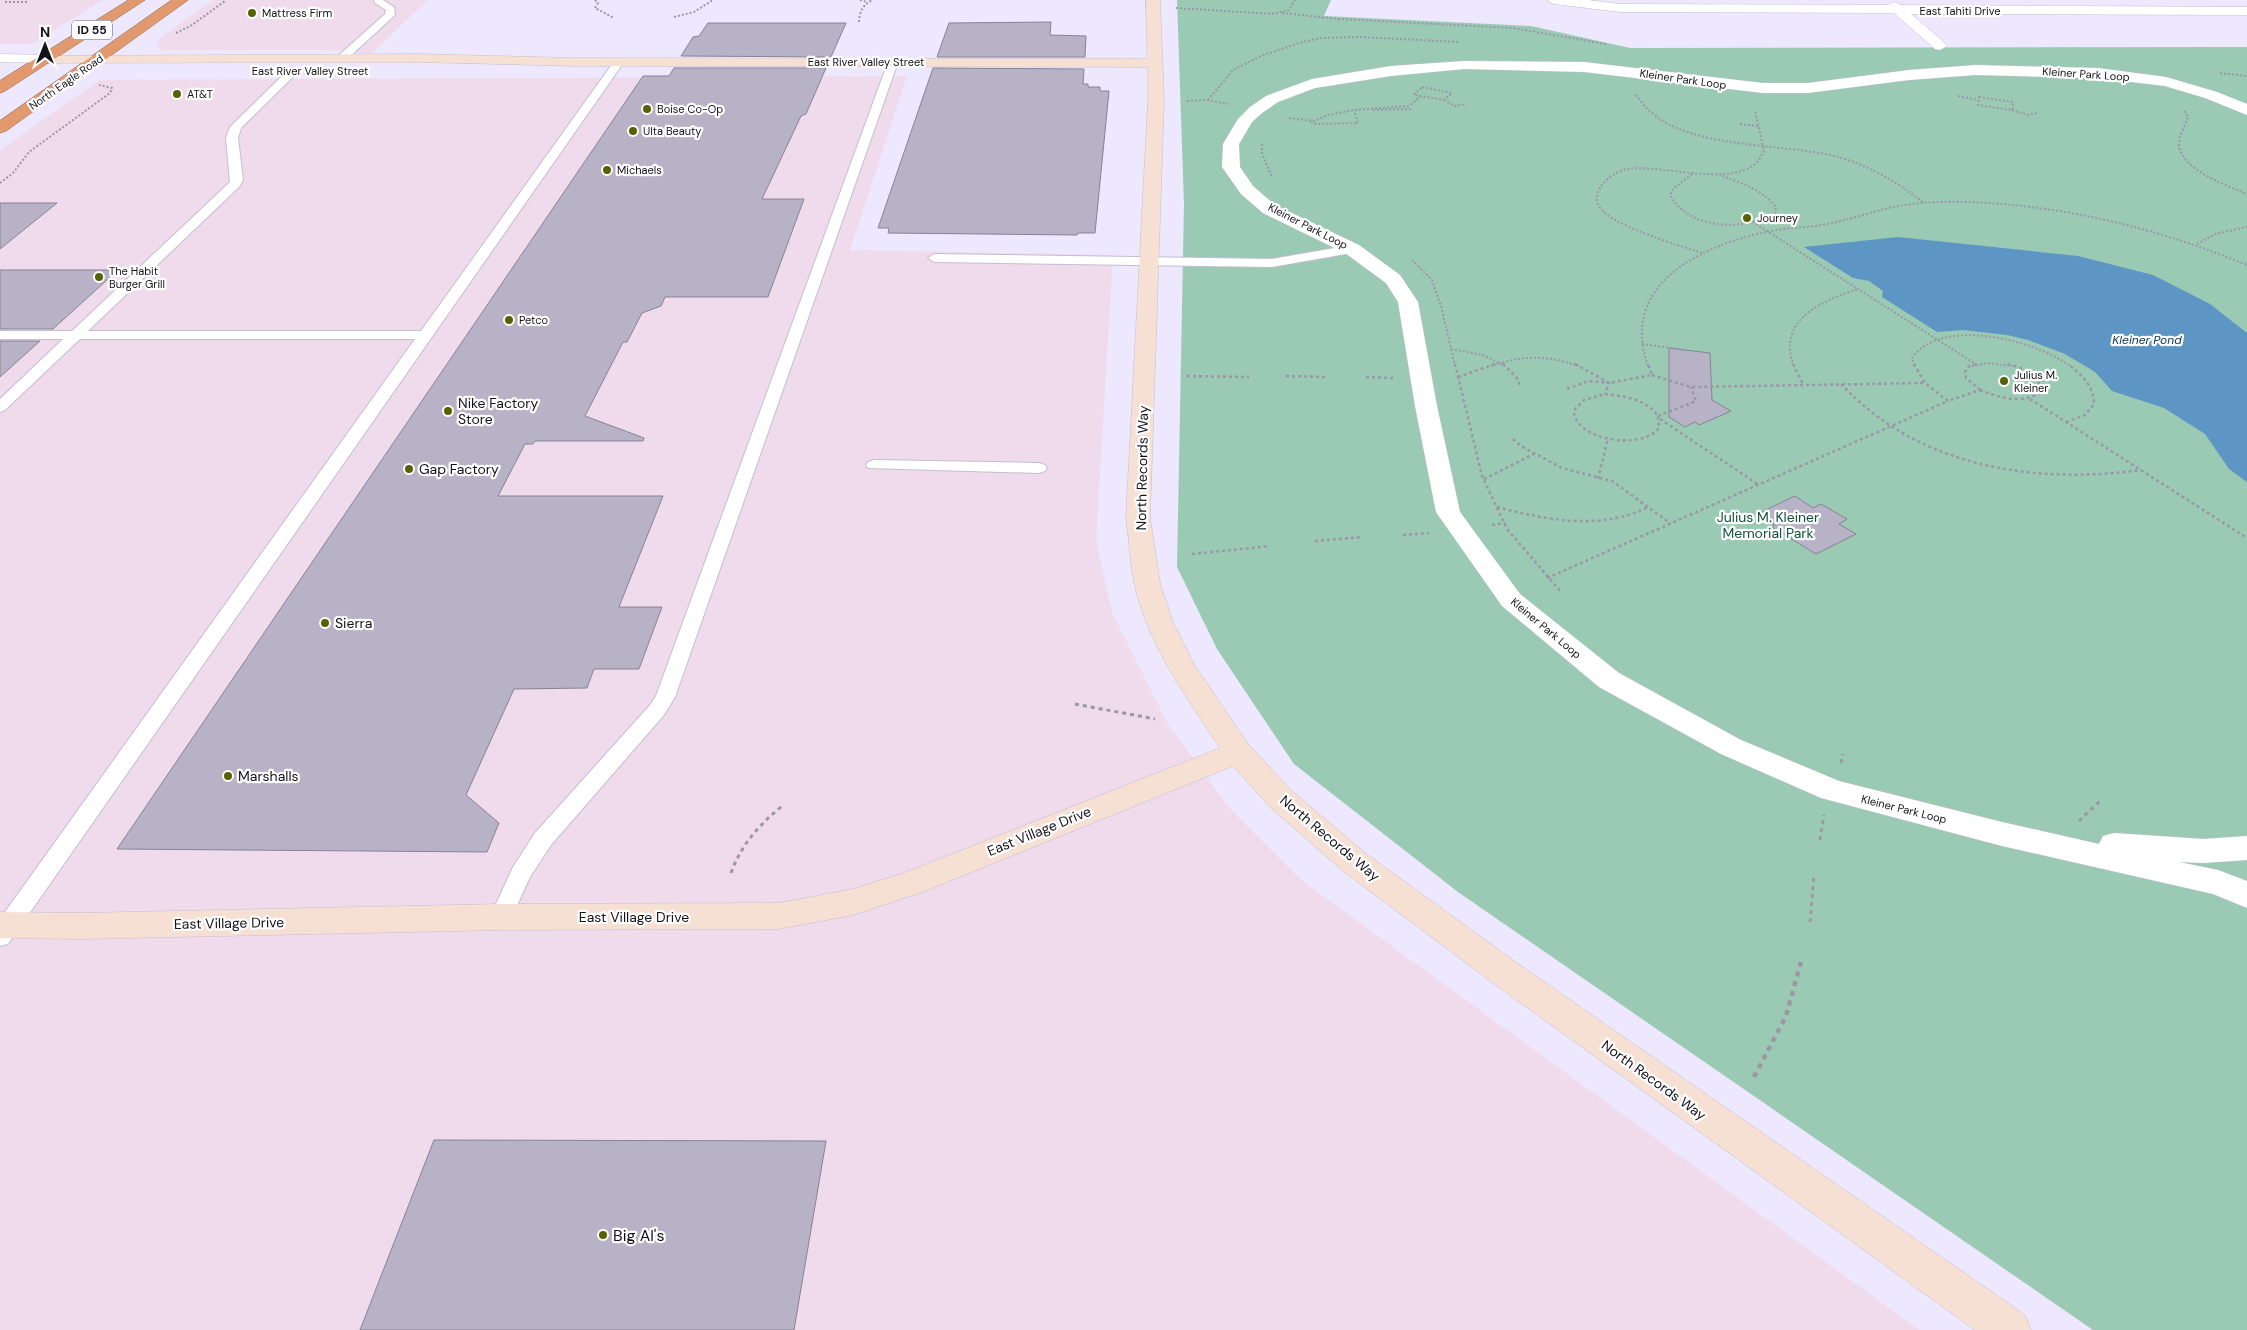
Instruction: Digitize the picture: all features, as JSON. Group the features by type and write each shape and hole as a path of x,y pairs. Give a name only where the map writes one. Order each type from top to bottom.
{"highway":[{"name":"ID 55","path":"0,88 138,0"},
{"name":"North Eagle Road","path":"0,128 181,0"}],"street":[{"name":"North Records Way","path":"1153,0 1156,100 1138,518 1147,583 1160,622 1182,669 1238,752 1282,800 1354,862 1659,1083 2010,1330"},
{"name":"East Tahiti Drive","path":"1554,0 1620,8 2247,11"},
{"path":"1887,0 1940,46"},
{"path":"2094,0 2111,11"},
{"name":"East River Valley Street","path":"0,58 94,62 342,58 576,62 1155,63"},
{"name":"East River Valley Street","path":"94,62 127,72 412,70 576,62"},
{"name":"Kleiner Park Loop","path":"2247,110 2211,95 2166,82 2134,76 2031,70 1945,72 1808,88 1763,88 1584,67 1464,65 1351,76 1312,84 1272,99 1246,119 1231,144 1231,167 1247,190 1269,209 1352,249 1393,279 1408,302 1426,406 1448,512 1511,600 1609,680 1731,747 1832,790 2218,883 2247,895"},
{"name":"East Village Drive","path":"3,929 501,918 779,916 853,902 914,882 1238,752"},
{"name":"Kleiner Park Loop","path":"2022,837 2148,848 2202,850 2247,848"}],"lane":[{"path":"342,58 390,15 391,9 378,1"},
{"path":"3,929 618,62"},
{"path":"501,918 521,873 543,839 657,710 665,697 894,62"},
{"path":"0,407 236,183 232,138 236,127 293,71"},
{"path":"934,258 1272,263 1352,249"},
{"path":"0,335 426,335"},
{"path":"874,465 1039,468"}],"path":[{"path":"172,35 192,25 225,0"},
{"path":"595,0 598,3 595,8 598,11 614,18"},
{"path":"674,17 694,12 713,0"},
{"path":"860,0 867,2 873,0"},
{"path":"1282,13 1289,10 1295,0"},
{"path":"5,2 29,2"},
{"path":"859,22 859,15 867,2"},
{"path":"1173,7 1260,14 1282,13 1339,19 1513,28 1610,45"},
{"path":"0,183 13,173 29,152 92,108 110,93 112,88 94,85"},
{"path":"1444,100 1452,93 1422,87 1414,95 1444,100 1455,106 1466,104"},
{"path":"1644,96 1636,95 1648,112 1671,125 1693,134 1801,149 1857,162 1887,176 1925,203"},
{"path":"1311,121 1354,110 1409,106 1421,96"},
{"path":"2012,110 2013,102 1979,97 1978,104 2028,115 2037,113"},
{"path":"1186,101 1208,100 1232,105"},
{"path":"1703,253 1608,218 1598,203 1601,187 1617,172 1628,169 1644,168 1720,175 1754,165 1762,157 1764,151 1755,109"},
{"path":"2181,109 2188,116 2179,146 2188,162 2202,172 2247,194"},
{"path":"1282,116 1311,121 1314,124 1358,123 1354,110"},
{"path":"1740,124 1758,126"},
{"path":"1266,138 1262,144 1262,154 1272,177"},
{"path":"1693,174 1673,189 1670,195 1672,202 1678,209 1705,220 1722,224 1756,224 1767,220 1775,214 1776,207 1771,199 1761,192 1720,175"},
{"path":"1652,375 1642,344 1643,314 1655,288 1679,265 1703,253 1742,238 1768,231 1825,224 1884,209 1925,203 1979,203 2045,209 2088,216 2197,245 2247,264"},
{"path":"1756,224 1975,364"},
{"path":"2197,245 2215,234 2247,227"},
{"path":"1408,257 1432,280 1441,306 1484,480 1496,507 1508,529 1547,578 1561,592"},
{"path":"1802,384 1791,359 1790,338 1799,320 1814,307 1830,298 1859,289"},
{"path":"1948,401 1924,383 1915,372 1912,358 1920,347 1936,339 1958,336 2004,340 2041,350 2065,362 2083,376 2094,390 2094,404 2085,415 2066,422"},
{"path":"1642,344 1685,350"},
{"path":"1451,349 1465,350 1488,356 1501,363 1517,377 1521,387"},
{"path":"1458,377 1514,358 1537,357 1578,365 1609,383"},
{"path":"1984,362 2008,365 2030,374 2038,380 2042,392 2030,398 2005,398 1980,390 1966,378 1965,372 1968,367 1984,362"},
{"path":"1567,389 1588,381 1609,383 1652,375 1691,387 1924,383"},
{"path":"1187,376 1249,377"},
{"path":"1286,376 1327,377"},
{"path":"1366,377 1393,378"},
{"path":"1605,394 1609,383"},
{"path":"1841,384 1856,400 1892,426 1922,442 1961,457 2008,469 2042,475 2081,478 2113,476 2141,470"},
{"path":"1659,417 1696,402 1691,387"},
{"path":"1547,578 1948,401 1980,390"},
{"path":"1659,417 1661,426 1657,432 1648,438 1636,440 1608,438 1583,427 1576,420 1573,412 1576,405 1582,399 1605,394 1633,398 1645,404 1659,417 1759,485"},
{"path":"2030,398 2247,538"},
{"path":"1598,479 1608,438"},
{"path":"1513,439 1535,454 1562,468 1612,482 1671,523"},
{"path":"1484,480 1535,454"},
{"path":"1496,507 1533,517 1579,522 1622,518 1648,507"},
{"path":"1403,534 1433,533"},
{"path":"1315,540 1362,537"},
{"path":"1192,554 1270,546"},
{"path":"1075,704 1155,719"},
{"path":"2074,826 2102,799"},
{"path":"731,873 736,857 744,842 760,824 782,806"},
{"path":"1820,840 1825,808"},
{"path":"1810,922 1814,875"},
{"path":"1754,1077 1786,1016 1801,962"}],"shaded area":[{"path":"0,0 103,0 32,44 0,44"},
{"path":"213,0 428,0 371,54 330,50 160,50 157,40"},
{"path":"907,76 850,250 1113,255 1096,541 1112,612 1169,726 1231,810 1301,880 1919,1330 0,1330 0,150 100,80"}],"green space":[{"name":"Julius M. Kleiner Memorial Park","path":"1177,0 1331,0 1324,16 1531,26 1630,48 2247,47 2247,1330 2093,1330 1458,892 1294,764 1217,649 1177,567 1184,204"}],"water":[{"name":"Kleiner Pond","path":"1898,237 2078,256 2153,275 2210,304 2247,333 2247,482 2229,469 2205,434 2164,408 2112,391 2095,372 2065,354 2028,340 2007,335 1963,330 1937,332 1882,297 1883,291 1869,281 1853,278 1804,247"}],"building":[{"path":"1051,22 1050,35 1086,36 1085,57 937,57 949,23"},
{"path":"708,23 846,23 831,57 681,56 693,37 699,36"},
{"path":"674,68 826,68 806,114 801,116 762,199 804,199 768,297 665,297 661,306 642,313 627,342 623,342 585,416 644,438 643,441 535,441 533,444 525,444 498,496 663,496 619,607 662,607 639,669 594,669 587,688 514,689 466,795 499,823 487,852 117,849 643,76 669,76"},
{"path":"933,68 1084,69 1083,84 1088,84 1088,87 1100,87 1100,91 1109,91 1095,233 1078,233 1077,235 888,233 889,228 878,228"},
{"path":"0,203 57,203 0,249"},
{"path":"0,270 118,270 53,329 0,329"},
{"path":"0,341 40,341 0,377"},
{"path":"1669,348 1710,353 1712,400 1731,411 1699,425 1695,422 1685,427 1669,417"},
{"path":"1795,496 1813,508 1821,504 1847,519 1839,524 1856,534 1816,554 1772,527 1775,525 1757,514"},
{"name":"Big Al's","path":"434,1140 826,1141 794,1330 360,1330"}],"place":[{"name":"Mattress Firm","path":"252,13"},
{"name":"AT&T","path":"177,94"},
{"name":"Boise Co-Op","path":"647,109"},
{"name":"Ulta Beauty","path":"633,131"},
{"name":"Michaels","path":"607,170"},
{"name":"Journey","path":"1747,218"},
{"name":"The Habit Burger Grill","path":"99,277"},
{"name":"Petco","path":"509,320"},
{"name":"Julius M. Kleiner","path":"2004,381"},
{"name":"Nike Factory Store","path":"448,411"},
{"name":"Gap Factory","path":"409,469"},
{"name":"Sierra","path":"325,623"},
{"name":"Marshalls","path":"228,776"},
{"name":"Big Al's","path":"603,1235"}]}
